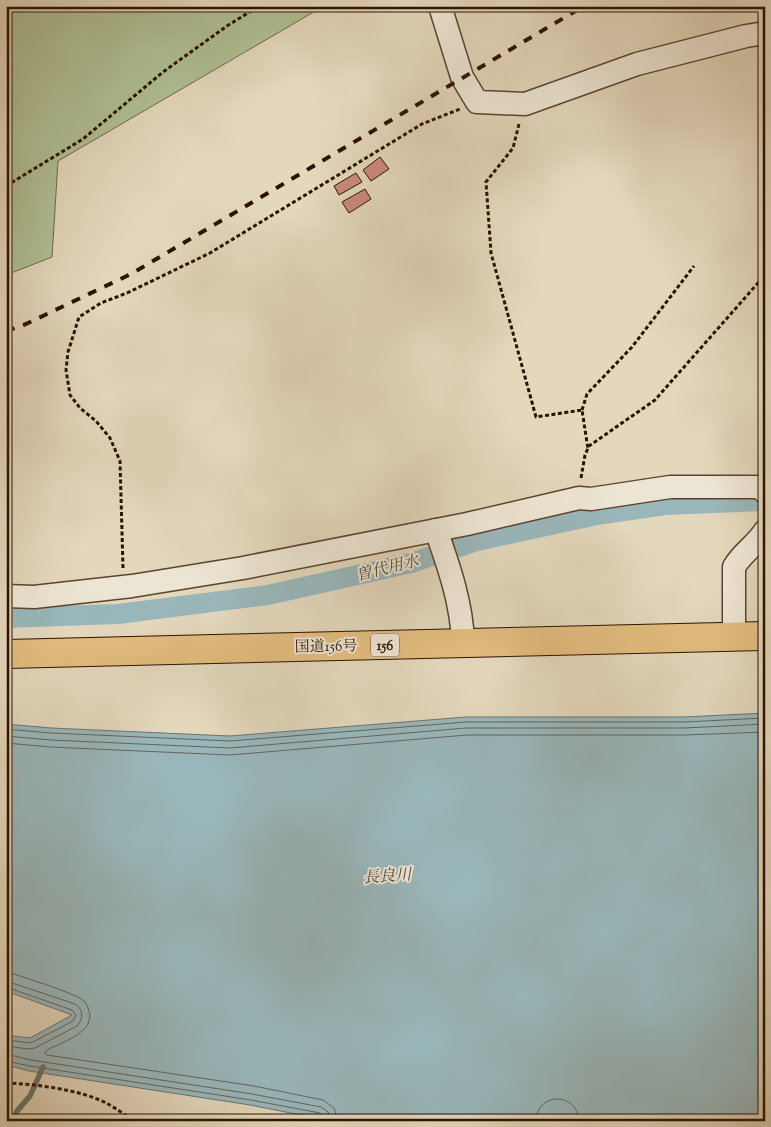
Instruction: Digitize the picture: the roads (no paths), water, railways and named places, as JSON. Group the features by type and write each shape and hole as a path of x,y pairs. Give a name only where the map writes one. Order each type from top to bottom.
{"highway":[{"name":"国道156号","path":"6,654 765,636"}],"street":[{"path":"440,6 462,77 477,102 525,104 637,64 746,36 765,33"},
{"path":"6,596 34,597 243,568 440,544 578,498 591,499 670,487 763,488"},
{"path":"734,637 734,568 738,560 760,539 765,531"},
{"path":"440,544 457,596 462,622 463,643"}],"water":[{"name":"長良川","path":"765,713 765,1121 563,1121 557,1117 553,1121 331,1121 250,1105 29,1071 6,1065 6,1035 30,1038 72,1015 6,991 6,724 51,728 230,736 466,717 684,717"}],"waterway":[{"name":"曽代用水","path":"6,618 118,614 268,595 411,563 477,541 597,515 665,505 765,501"},
{"path":"13,1121 17,1111 30,1096 43,1067"}],"railway":[{"path":"6,331 26,324 131,274 584,6"}]}
